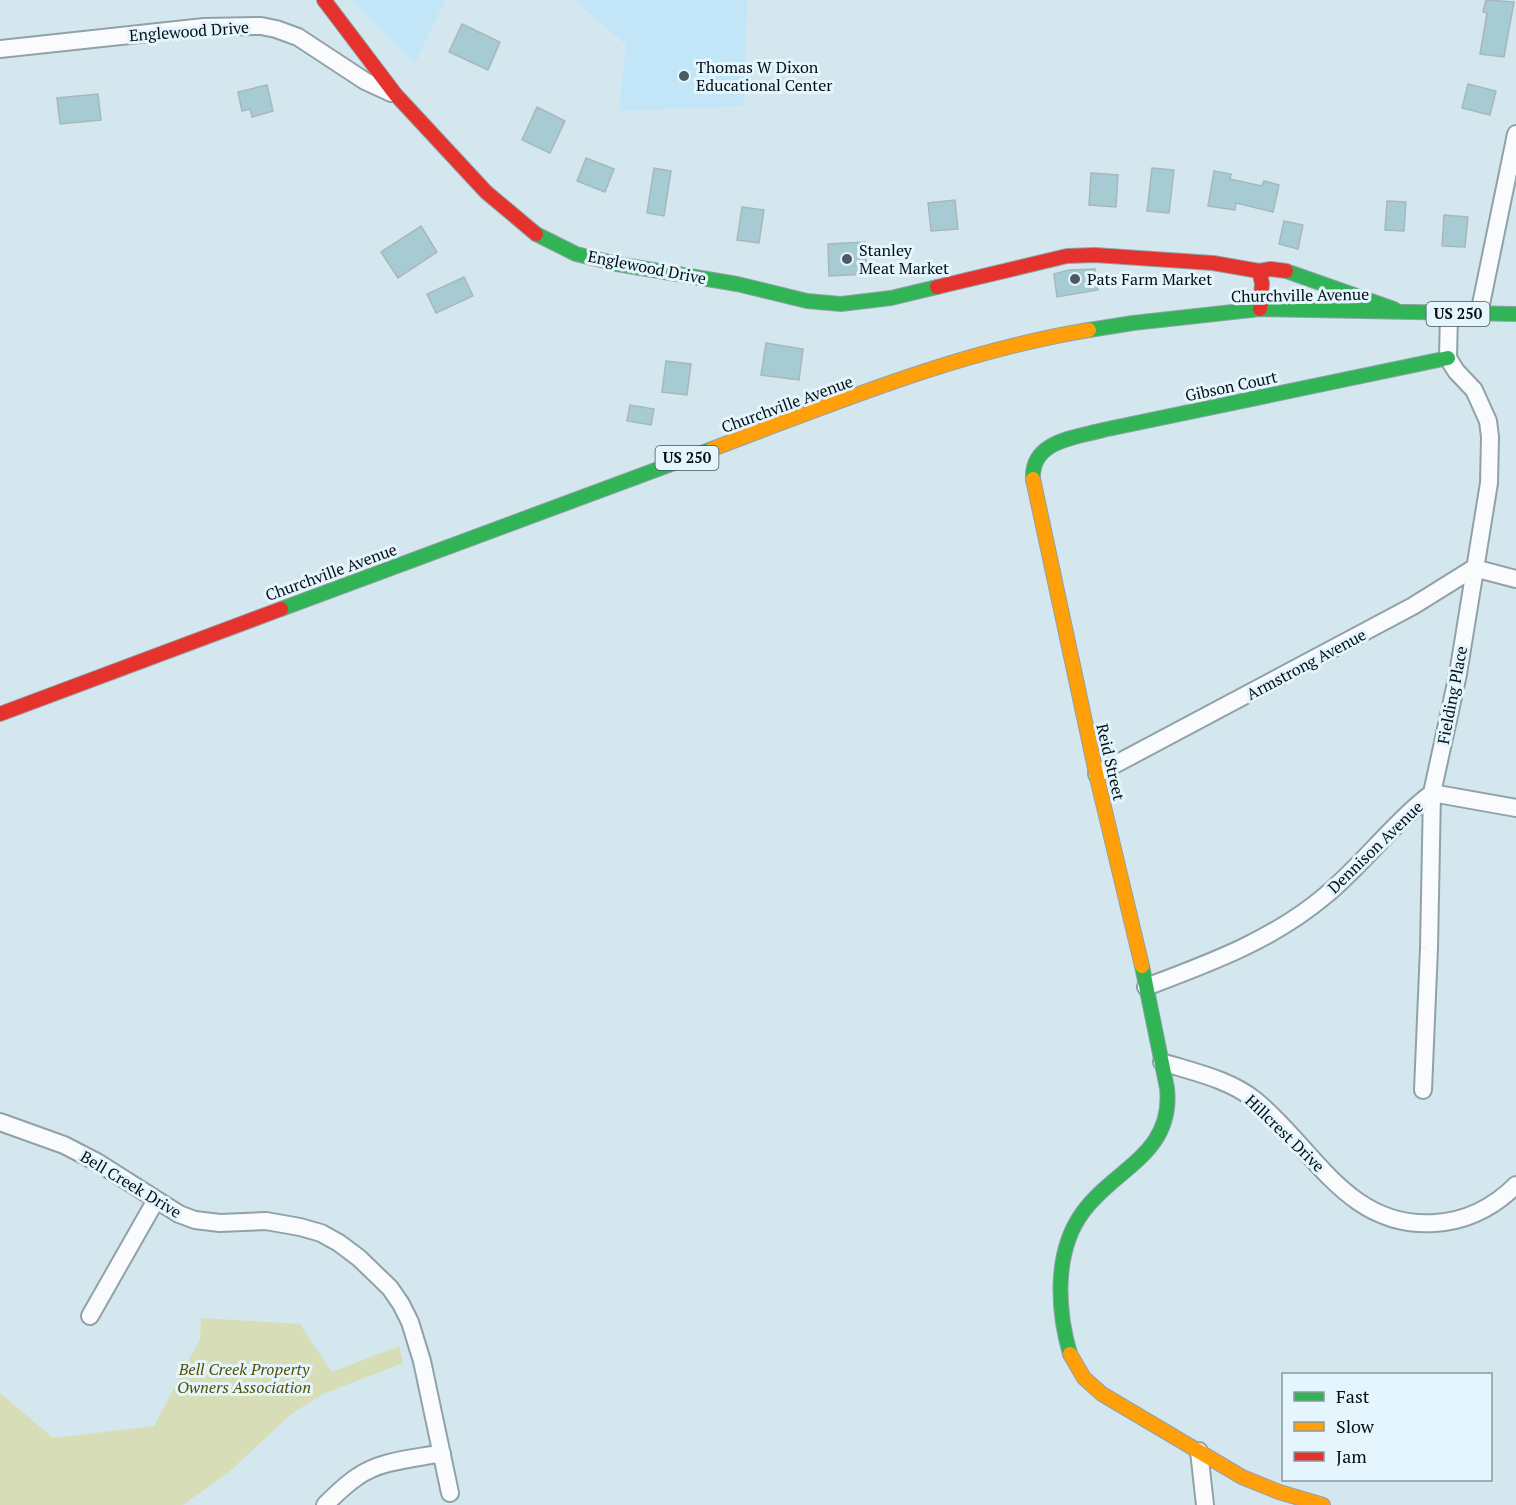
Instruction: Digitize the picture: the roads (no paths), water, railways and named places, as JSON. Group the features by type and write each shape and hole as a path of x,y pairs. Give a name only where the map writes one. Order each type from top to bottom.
{"street":[{"path":"324,0 396,95"},
{"name":"Englewood Drive","path":"0,49 204,27 261,26 276,29 298,37 365,81 396,95 486,192 540,237 566,250 608,262 737,284 807,301 841,304 891,298 1067,256 1095,255 1213,263 1259,271 1271,269 1298,275 1399,311"},
{"path":"1479,314 1516,134"},
{"path":"1259,271 1262,283 1260,309"},
{"name":"Churchville Avenue","path":"0,714 775,425 955,362 1047,337 1133,323 1260,309 1516,314"},
{"path":"1448,358 1449,314"},
{"name":"Gibson Court","path":"1034,467 1040,453 1058,443 1103,430 1448,358"},
{"name":"Fielding Place","path":"1423,1090 1432,793 1458,674 1489,483 1488,421 1474,390 1456,371 1448,358"},
{"name":"Reid Street","path":"1034,467 1033,478 1162,1062"},
{"path":"1474,568 1516,579"},
{"name":"Armstrong Avenue","path":"1097,774 1154,746 1413,606 1474,568"},
{"name":"Dennison Avenue","path":"1146,987 1231,955 1297,917 1348,876 1383,841 1408,811 1432,793 1516,807"},
{"path":"1162,1062 1168,1095 1164,1125 1155,1143 1139,1162 1093,1200 1073,1226 1063,1255 1062,1309 1070,1357 1078,1373 1102,1394 1242,1477 1294,1497 1323,1505"},
{"name":"Hillcrest Drive","path":"1162,1062 1220,1081 1245,1093 1264,1108 1342,1190 1367,1208 1383,1215 1407,1222 1458,1220 1493,1204 1516,1185"},
{"name":"Bell Creek Drive","path":"0,1122 64,1145 97,1162 180,1214 195,1220 266,1221 300,1227 321,1233 359,1258 390,1288 410,1322 422,1361 450,1493"},
{"path":"90,1316 156,1200"},
{"path":"1199,1451 1206,1505"},
{"path":"325,1505 355,1478 367,1471 381,1465 442,1454"}],"place":[{"name":"Thomas W Dixon Educational Center","path":"684,76"},
{"name":"Stanley Meat Market","path":"847,259"},
{"name":"Pats Farm Market","path":"1075,279"}],"park label":[{"name":"Bell Creek Property Owners Association","path":"244,1378"}]}
